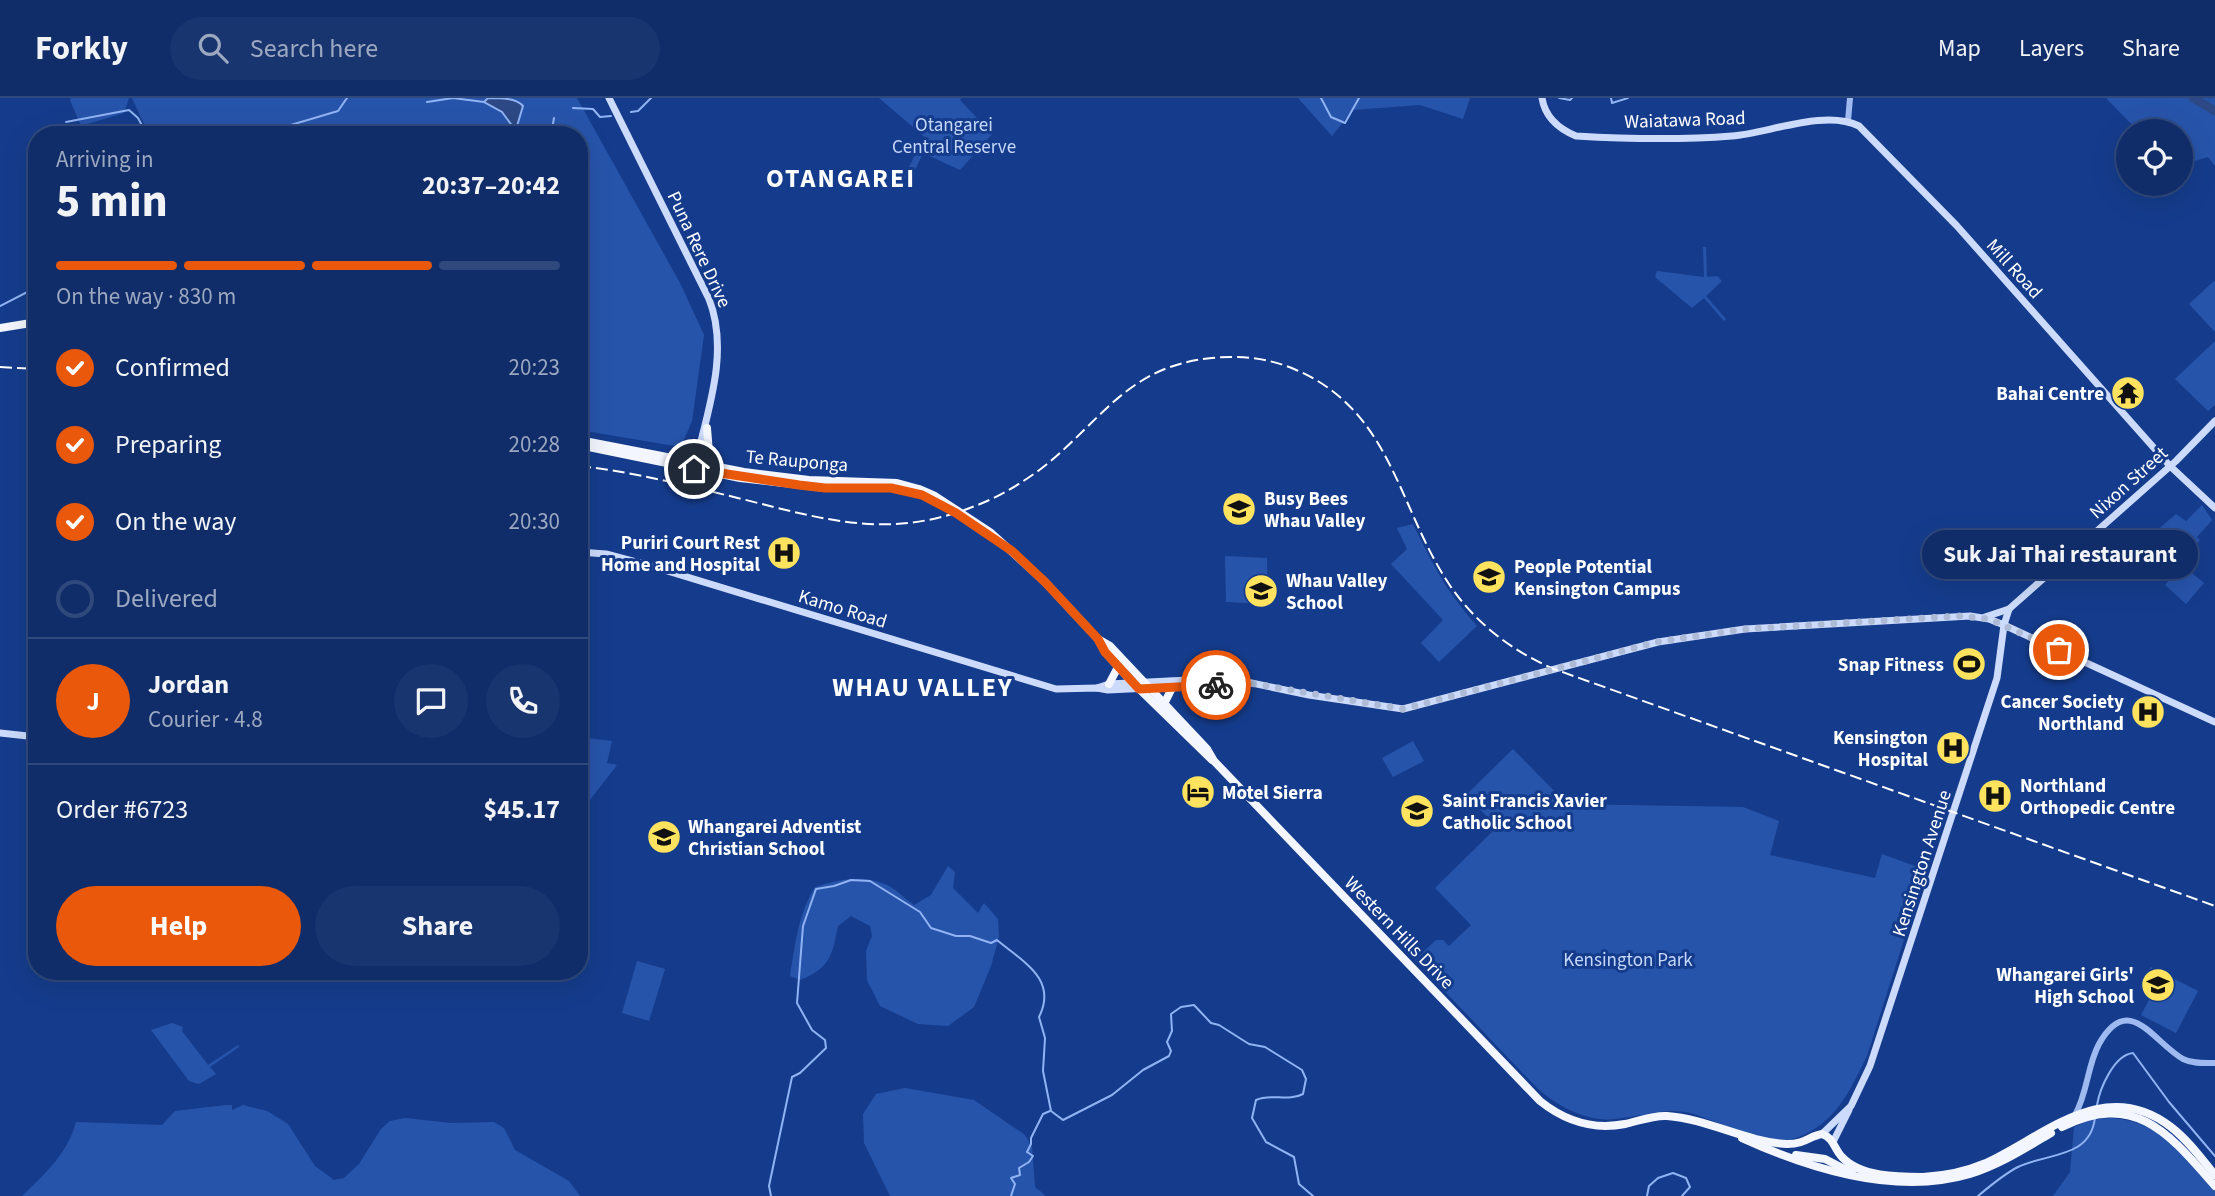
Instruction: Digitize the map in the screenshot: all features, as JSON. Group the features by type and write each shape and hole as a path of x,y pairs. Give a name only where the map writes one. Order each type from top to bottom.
{"highway":[{"path":"0,328 28,323"},
{"path":"707,426 709,453 718,467"},
{"name":"Te Rauponga","path":"588,442 667,457 740,478 825,488 884,487 906,490 934,500 998,540"},
{"name":"Te Rauponga","path":"588,447 775,476 908,486 935,496 990,532 1045,582 1098,639 1118,667 1142,686 1203,754 1214,761"},
{"path":"667,457 690,454 699,449"},
{"name":"Western Hills Drive","path":"1098,639 1110,646 1142,686 1164,704 1207,749 1214,761 1552,1110 1569,1119 1591,1125 1614,1125 1668,1116 1787,1144 1810,1140"},
{"path":"1109,684 1118,667"},
{"path":"1164,704 1172,688"},
{"name":"Western Hills Drive","path":"1833,1144 1846,1161 1866,1171 1899,1176 1941,1175 1984,1164 2075,1115 2131,1109 2164,1122 2180,1134 2215,1175"},
{"name":"Western Hills Drive","path":"2105,1111 2130,1116 2163,1130 2215,1186"},
{"name":"Western Hills Drive","path":"1733,1133 1829,1170 1864,1179 1917,1183 1959,1178 2008,1159 2092,1112"},
{"path":"1813,1156 1808,1149 1810,1140 1822,1134 1829,1137 1833,1144 1831,1155 1825,1159"},
{"path":"1786,1155 1825,1159 1864,1179"}],"main road":[{"name":"Puna Rere Drive","path":"609,98 714,312 719,336 718,356 698,466"},
{"name":"Waiatawa Road","path":"1542,98 1551,119 1576,136 1734,136 1830,120 1848,121"},
{"name":"Mill Road","path":"1848,121 1869,134 1958,226 2170,466 2215,508"},
{"name":"Nixon Street","path":"2009,609 2170,466 2215,421"},
{"name":"Puna Rere Drive","path":"698,466 699,449 707,426"},
{"path":"2152,445 2168,455 2183,453"},
{"name":"Kamo Road","path":"588,552 629,559 1056,689 1108,690 1228,678 1238,682 1403,709 1657,642 1745,629 1959,616 1984,618 2004,625 2215,722"},
{"path":"1984,618 2009,609"},
{"path":"2004,625 2009,609"},
{"name":"Kensington Avenue","path":"1833,1144 1870,1066 1997,678 2004,625"},
{"name":"Kamo Road","path":"1097,688 1109,684 1172,688 1238,682"},
{"path":"0,733 28,736"},
{"name":"Kensington Avenue","path":"1822,1134 1851,1105"}],"street":[{"path":"1848,121 1850,98"},
{"path":"2075,1115 2083,1100 2097,1047 2109,1029 2124,1020 2145,1027 2183,1059 2215,1063"},
{"path":"2083,1100 2092,1112"}],"green space":[{"path":"71,98 129,98 124,113 81,126"},
{"path":"132,98 577,98 680,283 704,335 692,421 681,447 588,432 588,126 145,126"},
{"name":"Otangarei Central Reserve","path":"879,98 962,98 960,100 992,134 960,170 923,153 910,181 904,177 919,147 927,139"},
{"path":"1298,98 1470,98 1463,119 1420,105 1353,110 1332,136"},
{"path":"2106,98 2215,98 2215,166 2208,157 2193,161 2193,119 2126,119"},
{"path":"1703,247 1706,247 1707,277 1717,276 1722,281 1706,296 1726,319 1724,321 1704,298 1692,308 1655,277 1657,271 1704,277"},
{"path":"2215,282 2215,332 2189,304"},
{"path":"2215,341 2215,405 2208,411 2175,379"},
{"path":"2202,505 2212,520 2197,537 2200,540 2186,556 2156,531 2176,514 2186,521"},
{"path":"1413,524 1441,577 1477,626 1439,662 1421,643 1443,620 1391,564 1407,549 1397,528"},
{"path":"2153,530 2172,548 2154,567 2135,549"},
{"path":"1225,556 1267,558 1268,604 1226,602"},
{"path":"2182,565 2204,583 2186,604 2165,585"},
{"path":"588,738 612,741 607,763 617,765 588,802"},
{"path":"1413,741 1424,761 1393,777 1382,758"},
{"name":"Kensington Park","path":"1513,749 1567,804 1743,807 1779,821 1770,855 1875,878 1882,854 1926,870 1867,1056 1840,1105 1821,1124 1810,1132 1786,1140 1760,1136 1684,1112 1605,1119 1574,1112 1538,1089 1415,960 1436,940 1443,940 1449,946 1471,925 1435,888 1497,827 1466,795"},
{"path":"948,866 955,872 953,888 978,913 984,903 998,919 999,937 991,966 974,1007 948,1026 918,1024 880,1006 867,980 866,951 872,936 870,926 851,916 838,926 834,945 824,966 800,980 790,976 801,919 815,887 842,880 868,880 890,887 914,905 931,895"},
{"path":"637,961 665,969 649,1021 622,1013"},
{"path":"2151,967 2198,991 2176,1033 2141,1015 2152,994 2140,987"},
{"path":"172,1023 183,1027 182,1031 208,1065 238,1045 239,1047 210,1067 216,1074 199,1084 189,1081 151,1030"},
{"path":"905,1088 974,1100 1025,1135 1032,1147 1035,1187 1046,1196 890,1196 864,1143 863,1114 876,1094"},
{"path":"232,1105 232,1110 243,1105 267,1111 288,1124 315,1166 334,1180 344,1178 359,1164 381,1129 390,1121 405,1118 451,1123 494,1122 504,1128 515,1150 569,1181 580,1196 22,1196 61,1153 76,1122 162,1125 175,1111"},
{"path":"2111,1118 2145,1126 2170,1141 2215,1188 2215,1196 2053,1196 2070,1172 2074,1127 2090,1120"}],"shaded area":[{"path":"488,98 503,98 520,103 523,106 517,126 512,126 502,112 484,102"}],"waterway":[{"path":"287,126 338,111 347,98"},
{"path":"427,102 453,98 484,102"},
{"path":"631,112 638,111 651,98"},
{"path":"1321,98 1331,117 1345,123 1359,98"},
{"path":"1559,98 1572,98"},
{"path":"1611,98 1612,103 1628,98"},
{"path":"2193,98 2215,111"},
{"path":"573,108 593,109 600,117 611,116"},
{"path":"66,122 129,110 142,126"},
{"path":"553,126 554,118"},
{"path":"0,306 28,292"},
{"path":"771,1196 769,1186 792,1077 800,1073 826,1048 825,1040 812,1030 797,1003 803,926 816,889 851,880 870,881 920,912 931,928 991,943 997,940 1035,972 1044,992 1044,1004 1039,1017 1045,1038 1043,1071 1051,1111 1063,1120 1112,1095 1143,1070 1169,1056 1171,1051 1167,1042 1172,1031 1171,1014 1181,1007 1194,1005 1211,1023 1219,1025 1249,1044 1265,1047 1302,1070 1306,1079 1303,1094 1256,1100 1252,1118 1266,1142 1294,1157 1299,1184 1313,1196"},
{"path":"2097,1105 2101,1090 2114,1066 2126,1055 2133,1053 2169,1102 2215,1156"},
{"path":"1011,1196 1015,1184 1011,1178 1020,1175 1019,1168 1033,1156 1027,1152 1031,1138 1043,1114 1050,1111"},
{"path":"1978,1196 2018,1167 2076,1148 2092,1131 2095,1117"},
{"path":"1647,1196 1649,1186 1658,1178 1673,1173 1686,1178 1690,1187 1682,1196"}],"railway":[{"path":"588,467 661,480 830,519 886,524 915,522 975,506 1018,484 1063,450 1118,398 1158,372 1183,363 1212,358 1243,357 1274,362 1294,369 1327,387 1352,409 1372,434 1389,463 1431,554 1449,584 1470,611 1524,654 1554,669 2215,906"},
{"path":"0,367 28,369"}],"way so far":[{"path":"1216,685 1243,682 1403,709 1657,642 1745,629 1959,616 1989,619 2059,650"}],"place":[{"name":"Bahai Centre","path":"2128,393"},
{"name":"Busy Bees Whau Valley","path":"1239,509"},
{"name":"Puriri Court Rest Home and Hospital","path":"784,553"},
{"name":"People Potential Kensington Campus","path":"1489,577"},
{"name":"Whau Valley School","path":"1261,591"},
{"name":"Suk Jai Thai restaurant","path":"2059,650"},
{"name":"Snap Fitness","path":"1969,664"},
{"name":"Cancer Society Northland","path":"2148,712"},
{"name":"Kensington Hospital","path":"1953,748"},
{"name":"Motel Sierra","path":"1198,792"},
{"name":"Northland Orthopedic Centre","path":"1995,796"},
{"name":"Saint Francis Xavier Catholic School","path":"1417,811"},
{"name":"Whangarei Adventist Christian School","path":"664,837"},
{"name":"Whangarei Girls' High School","path":"2158,985"}],"district":[{"name":"OTANGAREI","path":"841,178"},
{"name":"WHAU VALLEY","path":"923,687"}],"route":[{"path":"694,469 740,478 825,488 891,488 922,495 998,540 1022,560 1098,639 1105,652 1139,689 1216,685"}]}
